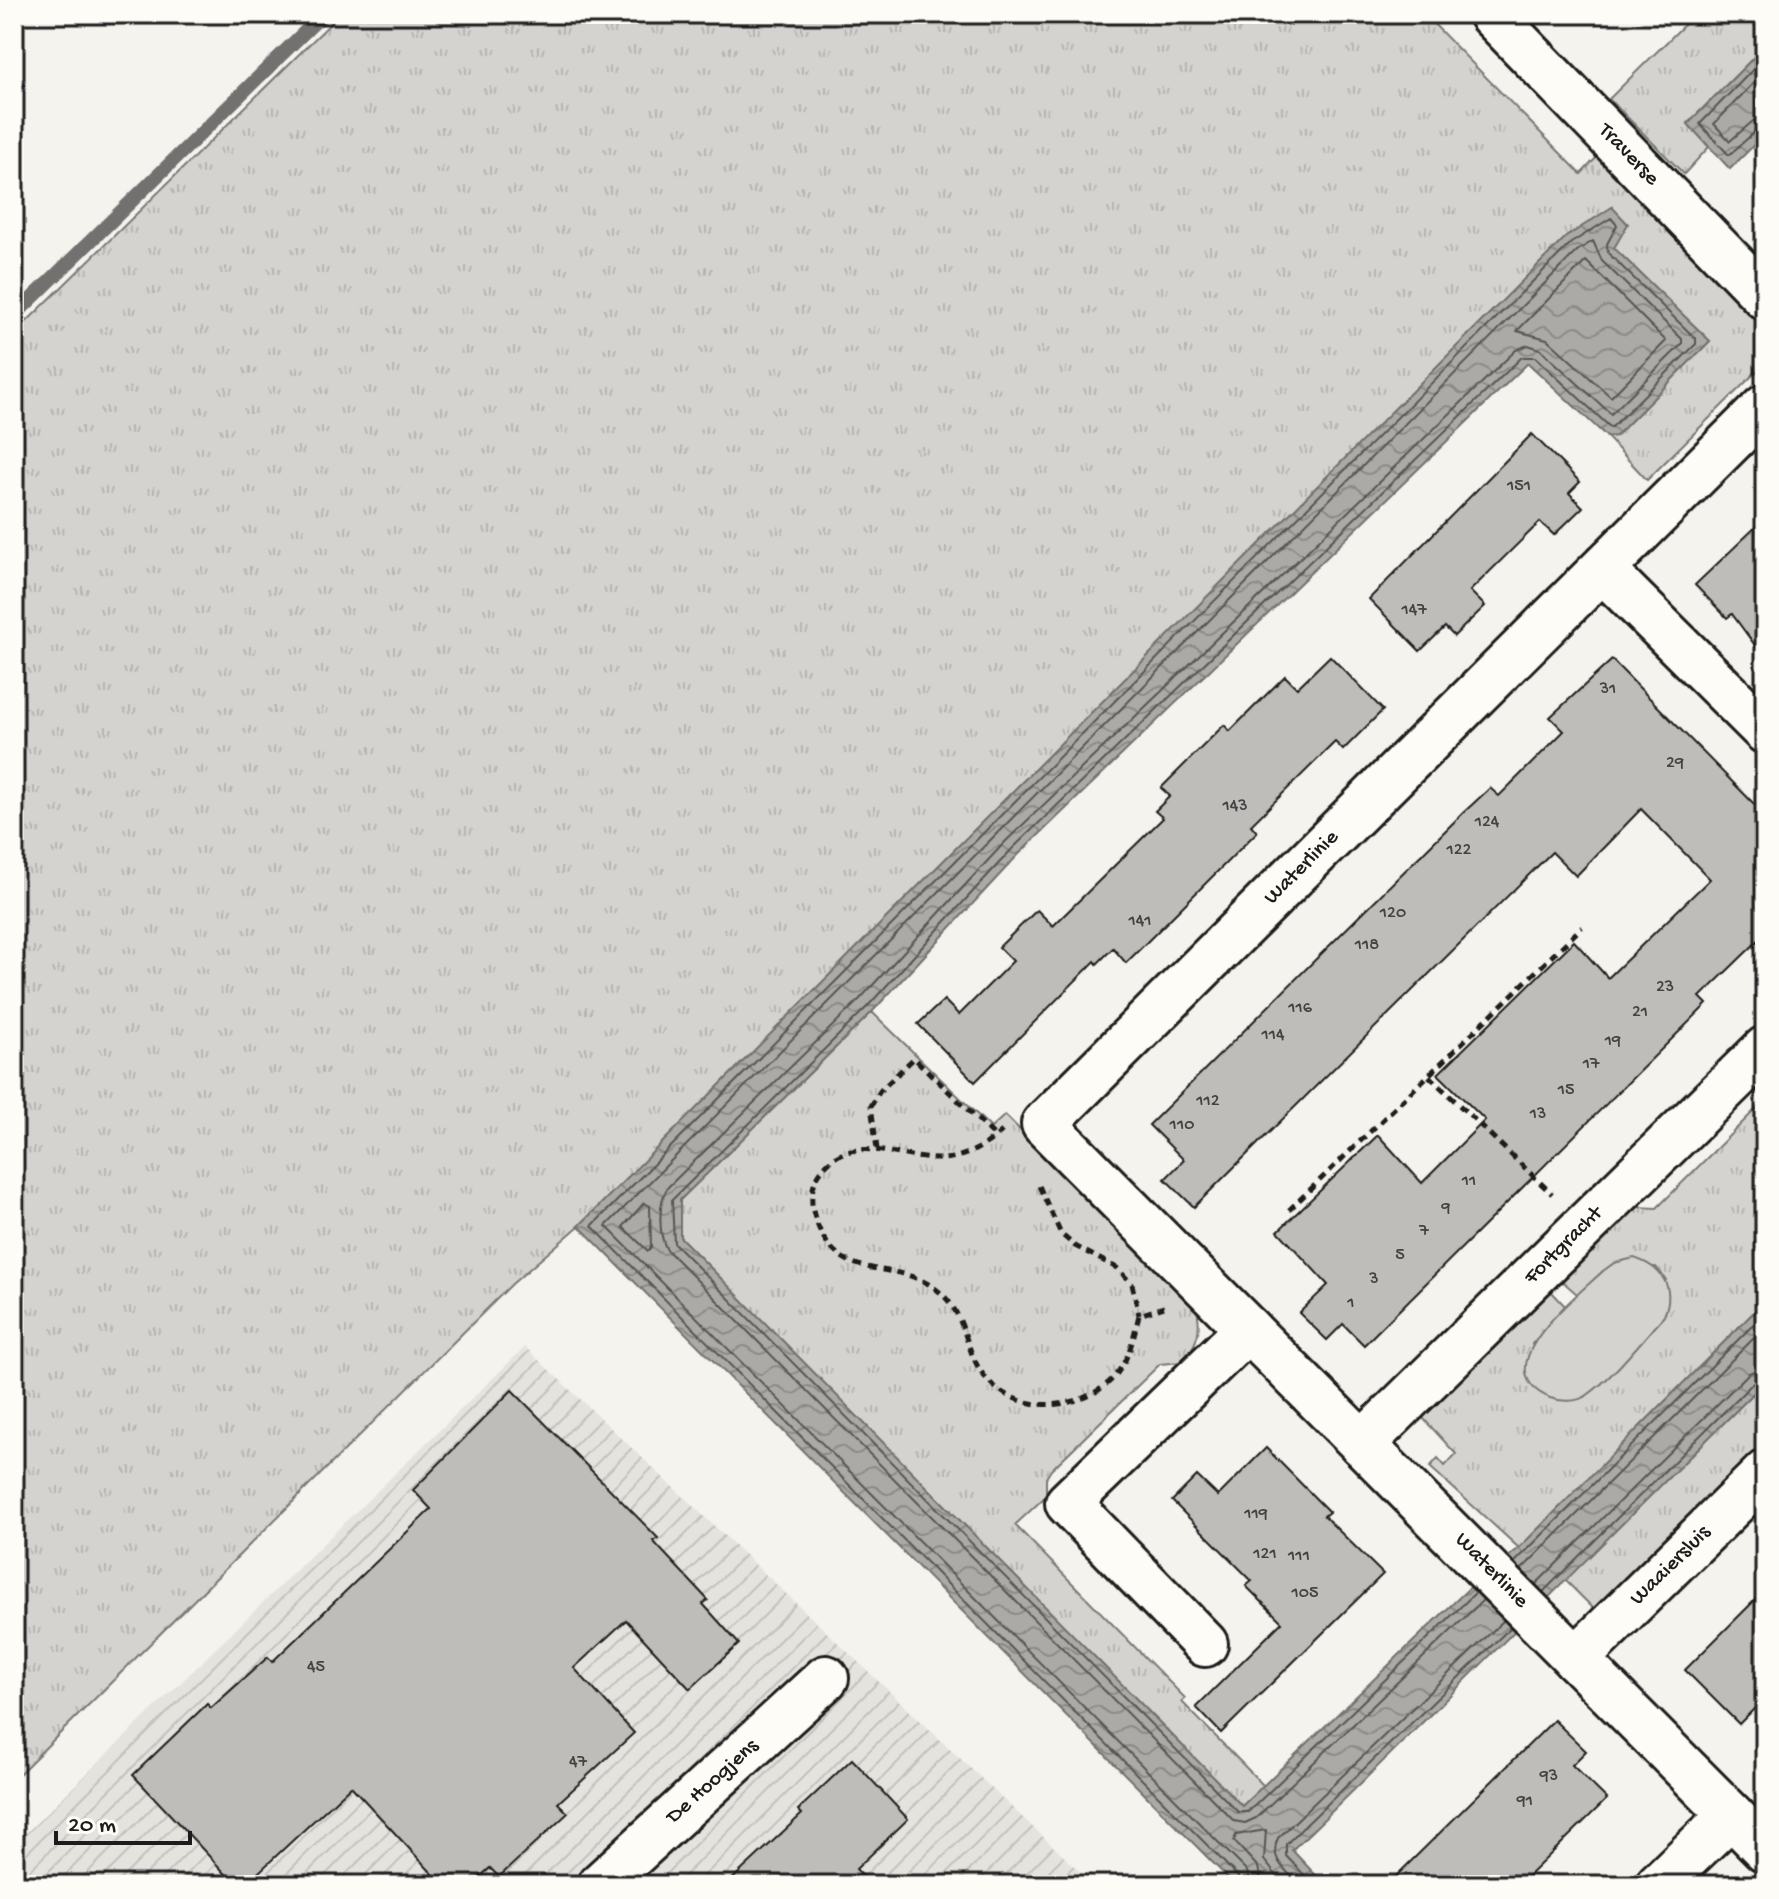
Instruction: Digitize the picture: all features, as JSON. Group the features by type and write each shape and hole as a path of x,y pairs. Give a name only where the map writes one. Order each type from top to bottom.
{"street":[{"name":"Traverse","path":"1491,14 1765,297"},
{"name":"Waterlinie","path":"1765,407 1044,1124 1765,1849"},
{"path":"1603,570 1765,731"},
{"name":"Fortgracht","path":"1362,1444 1765,1049"},
{"path":"1205,1644 1068,1503 1248,1329"},
{"name":"Waaiersluis","path":"1576,1659 1765,1473"},
{"name":"De Hoogjens","path":"600,1885 826,1678"},
{"path":"1658,1885 1731,1815"}],"path":[{"path":"1289,1210 1582,927"},
{"path":"877,1149 871,1106 880,1091 914,1058 1006,1147"},
{"path":"1429,1076 1585,1226"},
{"path":"1037,1181 1061,1234 1075,1246 1117,1268 1132,1284 1139,1315 1130,1349 1119,1372 1102,1389 1076,1403 1025,1402 986,1380 974,1362 957,1315 944,1296 905,1274 846,1263 824,1243 811,1195 818,1176 831,1159 862,1149 938,1160 971,1153 996,1137 1017,1117 1044,1124"},
{"path":"1139,1315 1171,1305 1200,1282"}],"shaded area":[{"path":"525,1347 1094,1885 14,1885 14,1845"}],"green space":[{"path":"340,14 1424,14 1581,174 1599,155 1765,323 1765,363 1647,480 1607,437 1616,436 1710,341 1614,248 1613,207 1566,237 579,1226 512,1284 14,1779 14,334"},
{"path":"1695,14 1765,14 1765,46 1688,123 1709,147 1684,174 1609,99"},
{"path":"872,1012 991,1128 1005,1115 1195,1303 1199,1328 1195,1342 1182,1362 1160,1364 1051,1470 1046,1478 1046,1496 1015,1525 1185,1698 1182,1702 1264,1786 1242,1806 680,1237 680,1200"},
{"path":"1765,1100 1765,1301 1519,1548 1430,1467 1438,1458 1445,1466 1456,1454 1421,1416 1551,1291 1566,1307 1532,1344 1547,1396 1563,1400 1585,1397 1634,1349 1666,1280 1656,1267 1603,1271 1578,1295 1561,1280 1637,1207 1657,1208"},
{"path":"1634,1258 1652,1267 1664,1280 1668,1296 1664,1316 1617,1369 1582,1398 1569,1401 1550,1398 1531,1385 1526,1369 1530,1351 1542,1332 1603,1271 1614,1263"},
{"path":"1765,1382 1765,1440 1595,1610 1565,1580"}],"water":[{"path":"1765,46 1765,134 1730,169 1688,124"},
{"path":"1612,207 1628,224 1614,248 1710,341 1616,436 1607,437 1528,363 1018,855 872,1012 680,1200 680,1237 1242,1806 1467,1590 1519,1548 1765,1301 1765,1382 1292,1850 1325,1885 1235,1885 579,1226 1566,237"}],"building":[{"path":"1532,434 1580,482 1569,493 1583,507 1554,535 1540,522 1470,591 1485,606 1454,636 1445,627 1420,651 1369,599"},
{"path":"1765,518 1765,659 1732,614 1727,618 1695,585"},
{"path":"1330,656 1383,710 1343,750 1335,742 1251,825 1257,832 1126,963 1113,948 1097,964 1095,961 975,1082 918,1024 944,1000 959,1015 1013,961 999,947 1037,910 1053,926 1163,818 1155,811 1170,796 1161,788 1224,725 1230,731 1285,676 1297,688"},
{"path":"1612,660 1765,815 1765,934 1700,997 1707,1004 1364,1345 1343,1324 1327,1340 1299,1313 1328,1285 1278,1231 1378,1135 1422,1183 1485,1120 1438,1074 1574,941 1608,978 1710,879 1641,809 1576,876 1552,852 1194,1207 1165,1179 1184,1160 1149,1125 1463,813 1490,788 1499,796 1564,731 1550,717"},
{"path":"512,1390 658,1538 653,1541 708,1600 703,1604 739,1644 690,1689 626,1620 574,1668 634,1733 558,1803 568,1813 499,1877 490,1868 471,1885 443,1885 351,1786 245,1885 236,1885 133,1775 207,1704 211,1708 268,1657 272,1662 431,1509 413,1490"},
{"path":"1266,1448 1329,1512 1324,1516 1383,1574 1221,1733 1196,1707 1282,1622 1246,1586 1252,1581 1172,1501 1197,1476 1218,1496"},
{"path":"1765,1590 1765,1698 1739,1724 1685,1670"},
{"path":"1554,1720 1586,1751 1572,1765 1607,1799 1519,1885 1387,1885"},
{"path":"852,1759 908,1819 856,1869 871,1885 726,1885 802,1814 798,1810"}],"waterway":[{"path":"14,316 323,14"}]}
